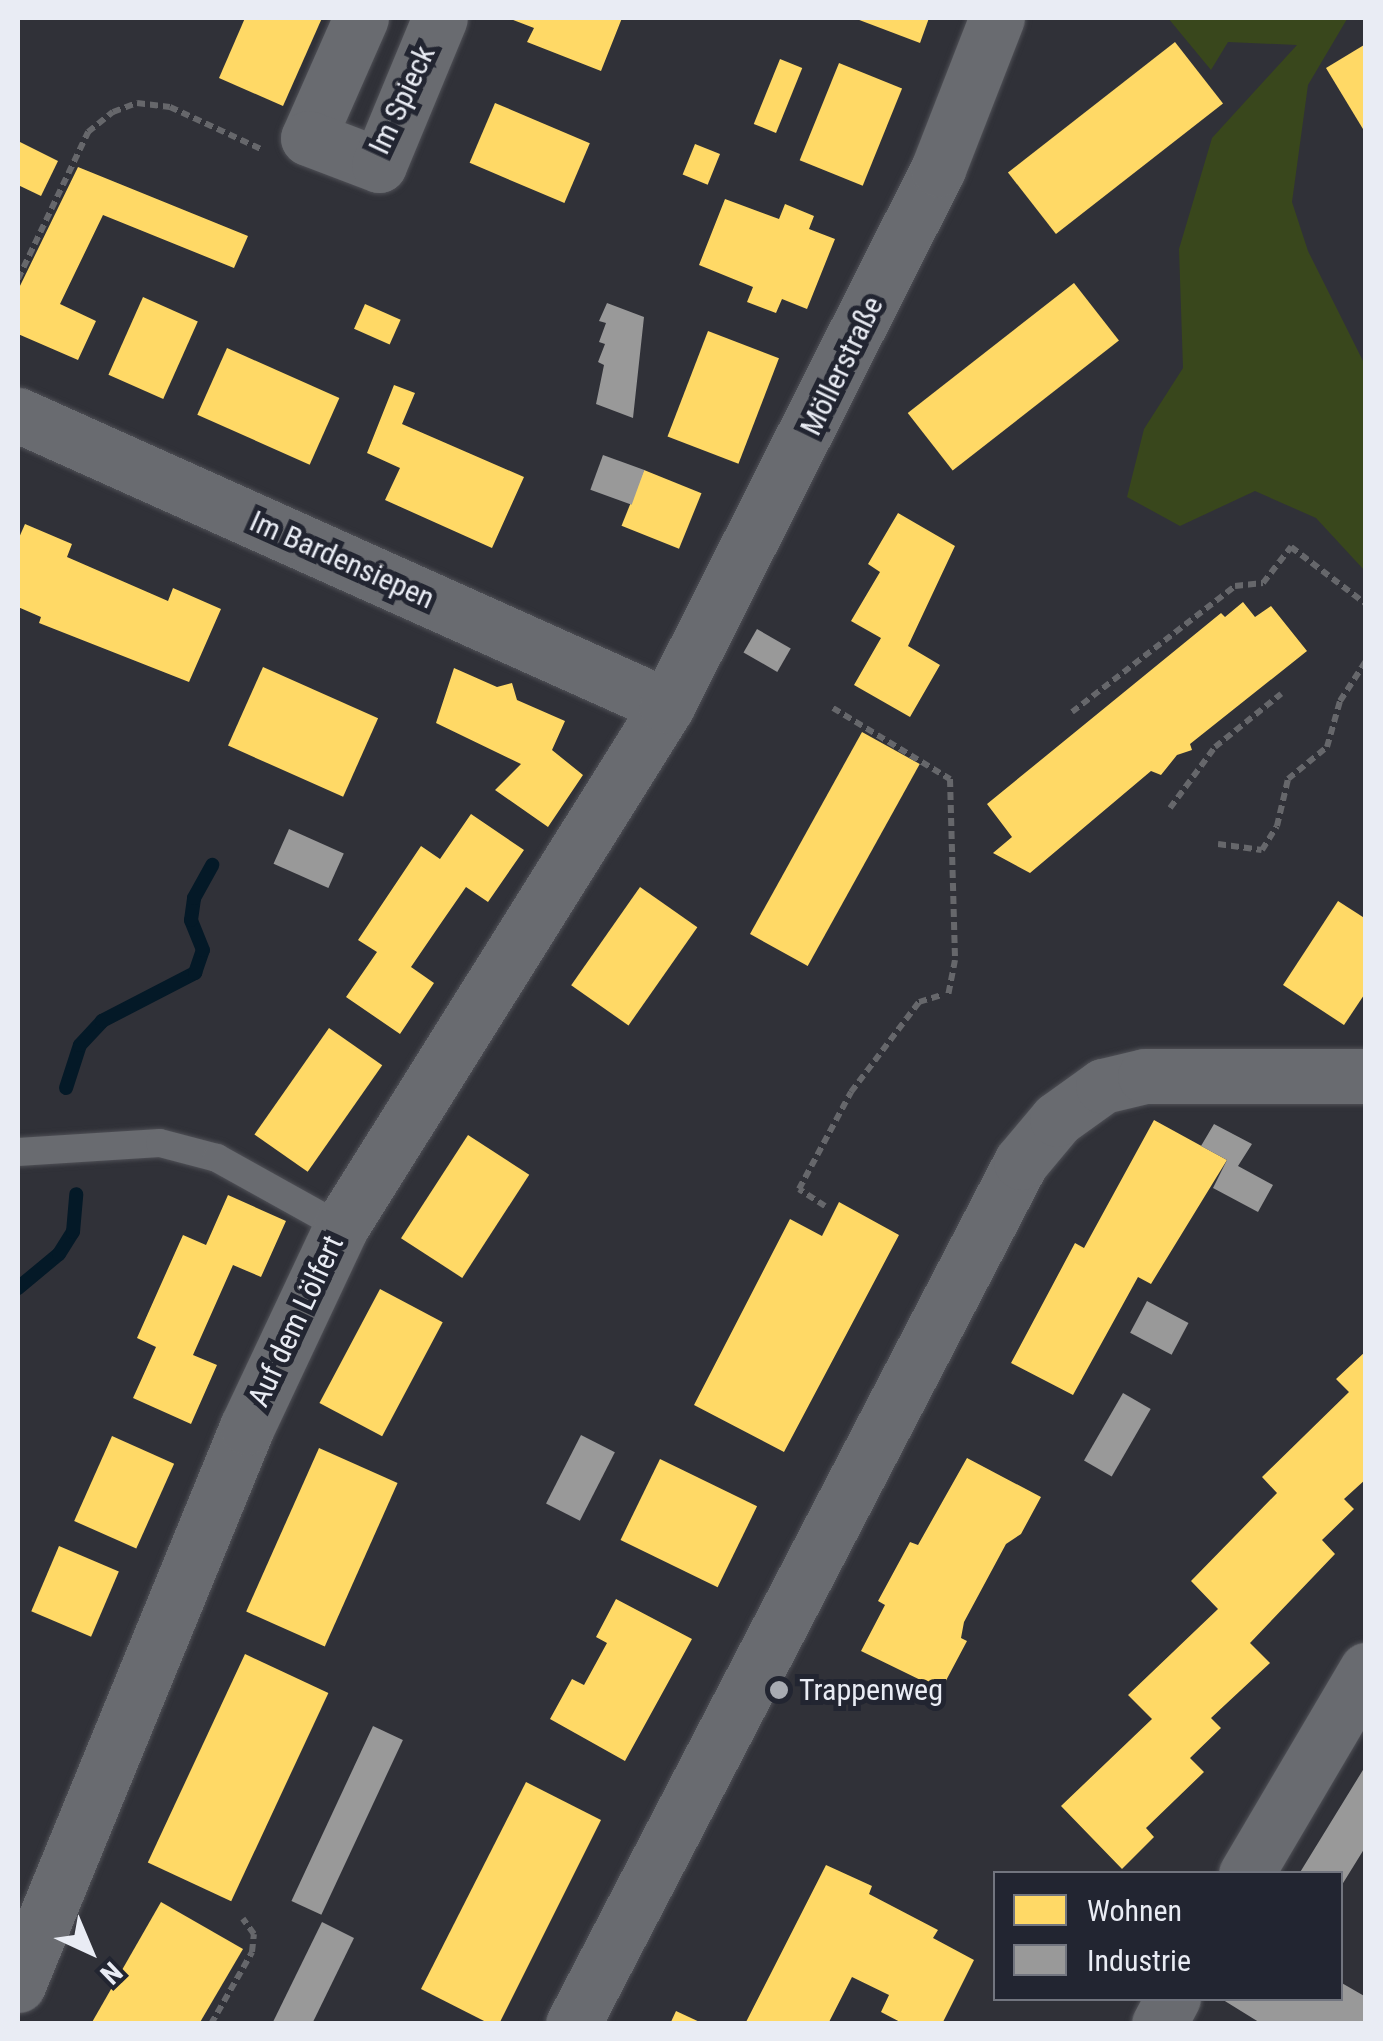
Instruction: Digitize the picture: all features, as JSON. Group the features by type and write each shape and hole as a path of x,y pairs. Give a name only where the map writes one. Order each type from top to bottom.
{"street":[{"name":"Im Spieck","path":"361,18 308,138 378,165 440,18"},
{"name":"Möllerstraße","path":"667,706 938,169 998,18"},
{"name":"Im Bardensiepen","path":"18,415 667,706"},
{"name":"Auf dem Lölfert","path":"18,1984 247,1427 341,1227 667,706"},
{"path":"573,2024 1021,1162 1057,1119 1103,1086 1145,1076 1366,1076"},
{"path":"1248,1871 1366,1670"},
{"path":"1158,2024 1171,2001"}],"lane":[{"path":"18,1152 160,1143 216,1158 341,1227"}],"path":[{"path":"18,279 88,132 112,112 137,104 170,107 268,152 319,142"},
{"path":"1072,712 1234,586 1263,583 1291,547 1366,604"},
{"path":"1218,844 1262,850 1277,826 1288,779 1327,747 1340,701 1366,661"},
{"path":"1170,808 1214,747 1281,694"},
{"path":"825,1206 798,1189 851,1092 919,1002 945,996 954,960 950,779 833,708"},
{"path":"211,2024 252,1952 254,1934 243,1919"}],"green space":[{"path":"1168,18 1347,19 1308,85 1292,202 1308,251 1365,365 1365,571 1316,518 1255,491 1180,526 1127,497 1144,429 1183,368 1179,249 1212,138 1297,45 1228,42 1211,70"}],"building: Wohnen":[{"path":"245,18 322,18 283,106 219,78"},
{"path":"508,18 622,18 601,71 527,42 534,28"},
{"path":"854,18 929,18 920,43"},
{"path":"1175,42 1223,103 1056,234 1008,173"},
{"path":"1366,47 1366,134 1326,68"},
{"path":"780,59 802,68 776,133 754,124"},
{"path":"839,63 902,88 863,186 800,160"},
{"path":"495,103 590,143 564,203 470,163"},
{"path":"18,141 58,161 41,196 18,185"},
{"path":"695,144 720,154 708,185 683,175"},
{"path":"78,167 248,236 234,268 103,215 60,304 96,321 78,360 18,334 18,290"},
{"path":"725,199 779,219 785,204 814,216 809,229 835,239 807,309 782,299 776,313 747,302 753,287 699,265"},
{"path":"1074,283 1119,341 953,470 908,413"},
{"path":"143,297 198,321 163,399 108,375"},
{"path":"365,304 401,320 390,345 354,329"},
{"path":"708,331 779,358 738,464 668,436"},
{"path":"227,348 339,398 310,465 197,415"},
{"path":"394,385 415,393 402,424 524,477 492,548 385,500 400,468 367,453"},
{"path":"644,470 701,493 679,549 622,526"},
{"path":"898,513 955,546 908,646 940,665 910,717 854,685 881,638 851,621 880,572 868,564"},
{"path":"25,524 72,544 67,557 168,601 173,588 221,609 189,682 39,623 41,617 18,607 18,540"},
{"path":"1243,602 1255,617 1271,606 1307,651 1190,744 1192,750 1177,755 1161,775 1151,771 1030,873 993,853 1012,837 987,804 1221,613 1225,617"},
{"path":"263,667 378,718 343,797 228,746"},
{"path":"454,668 497,687 512,683 517,700 565,721 552,750 583,775 548,827 495,790 521,764 436,723"},
{"path":"862,732 920,764 808,966 750,934"},
{"path":"471,814 524,850 488,902 466,887 411,967 434,983 400,1034 346,997 377,952 358,940 421,846 440,859"},
{"path":"640,887 697,927 629,1025 571,985"},
{"path":"1338,901 1366,919 1366,992 1344,1025 1283,985"},
{"path":"329,1028 382,1065 308,1172 254,1134"},
{"path":"1154,1120 1227,1160 1151,1284 1138,1277 1073,1395 1011,1363 1075,1243 1084,1248"},
{"path":"468,1135 529,1175 462,1278 401,1238"},
{"path":"228,1195 286,1221 261,1277 233,1265 193,1355 217,1365 191,1424 133,1398 156,1347 137,1338 183,1235 206,1245"},
{"path":"839,1202 899,1235 784,1452 694,1405 790,1219 822,1236"},
{"path":"380,1289 443,1322 382,1436 319,1403"},
{"path":"1366,1351 1366,1479 1344,1499 1354,1509 1322,1540 1335,1554 1250,1643 1270,1663 1211,1718 1221,1728 1190,1758 1204,1772 1146,1828 1154,1837 1122,1869 1061,1806 1152,1719 1128,1695 1218,1609 1191,1581 1277,1493 1262,1477 1349,1392 1336,1379"},
{"path":"112,1436 174,1464 136,1549 74,1521"},
{"path":"319,1448 398,1483 325,1647 246,1612"},
{"path":"967,1458 1041,1497 1021,1534 1006,1544 964,1622 961,1638 967,1641 941,1690 861,1651 885,1605 878,1601 910,1542 918,1545"},
{"path":"660,1459 757,1506 718,1587 621,1540"},
{"path":"59,1546 119,1571 91,1637 31,1611"},
{"path":"616,1599 692,1639 625,1761 550,1719 572,1679 584,1685 607,1643 596,1637"},
{"path":"245,1654 328,1693 231,1901 148,1862"},
{"path":"526,1782 601,1820 499,2024 490,2024 421,1989"},
{"path":"826,1865 872,1886 869,1894 938,1930 933,1938 974,1960 942,2024 904,2024 881,2012 889,1995 852,1977 828,2024 745,2024"},
{"path":"161,1902 243,1949 199,2024 91,2024"},
{"path":"676,2011 704,2024 670,2024"}],"building: Industrie":[{"path":"607,303 644,317 633,418 596,404 604,365 598,362 605,344 599,342 606,323 599,321"},
{"path":"603,455 644,470 632,505 590,490"},
{"path":"757,629 791,648 777,672 744,652"},
{"path":"289,829 344,853 328,888 274,864"},
{"path":"1214,1124 1252,1144 1238,1166 1273,1185 1258,1212 1213,1188 1227,1160 1201,1146"},
{"path":"1147,1301 1188,1323 1172,1355 1130,1333"},
{"path":"1123,1393 1151,1409 1112,1477 1084,1461"},
{"path":"581,1435 615,1452 580,1521 546,1504"},
{"path":"373,1726 403,1740 321,1915 291,1901"},
{"path":"1366,1765 1366,1846 1343,1883 1343,1871 1301,1871"},
{"path":"322,1922 354,1938 312,2024 272,2024"},
{"path":"1343,1984 1366,1997 1366,2024 1262,2024 1225,2001 1343,2001"}],"waterway":[{"path":"66,1088 80,1045 102,1021 195,973 203,950 191,920 194,898 212,865"},
{"path":"18,1288 59,1254 73,1232 76,1194"}],"place":[{"name":"Trappenweg","path":"779,1690"}]}
